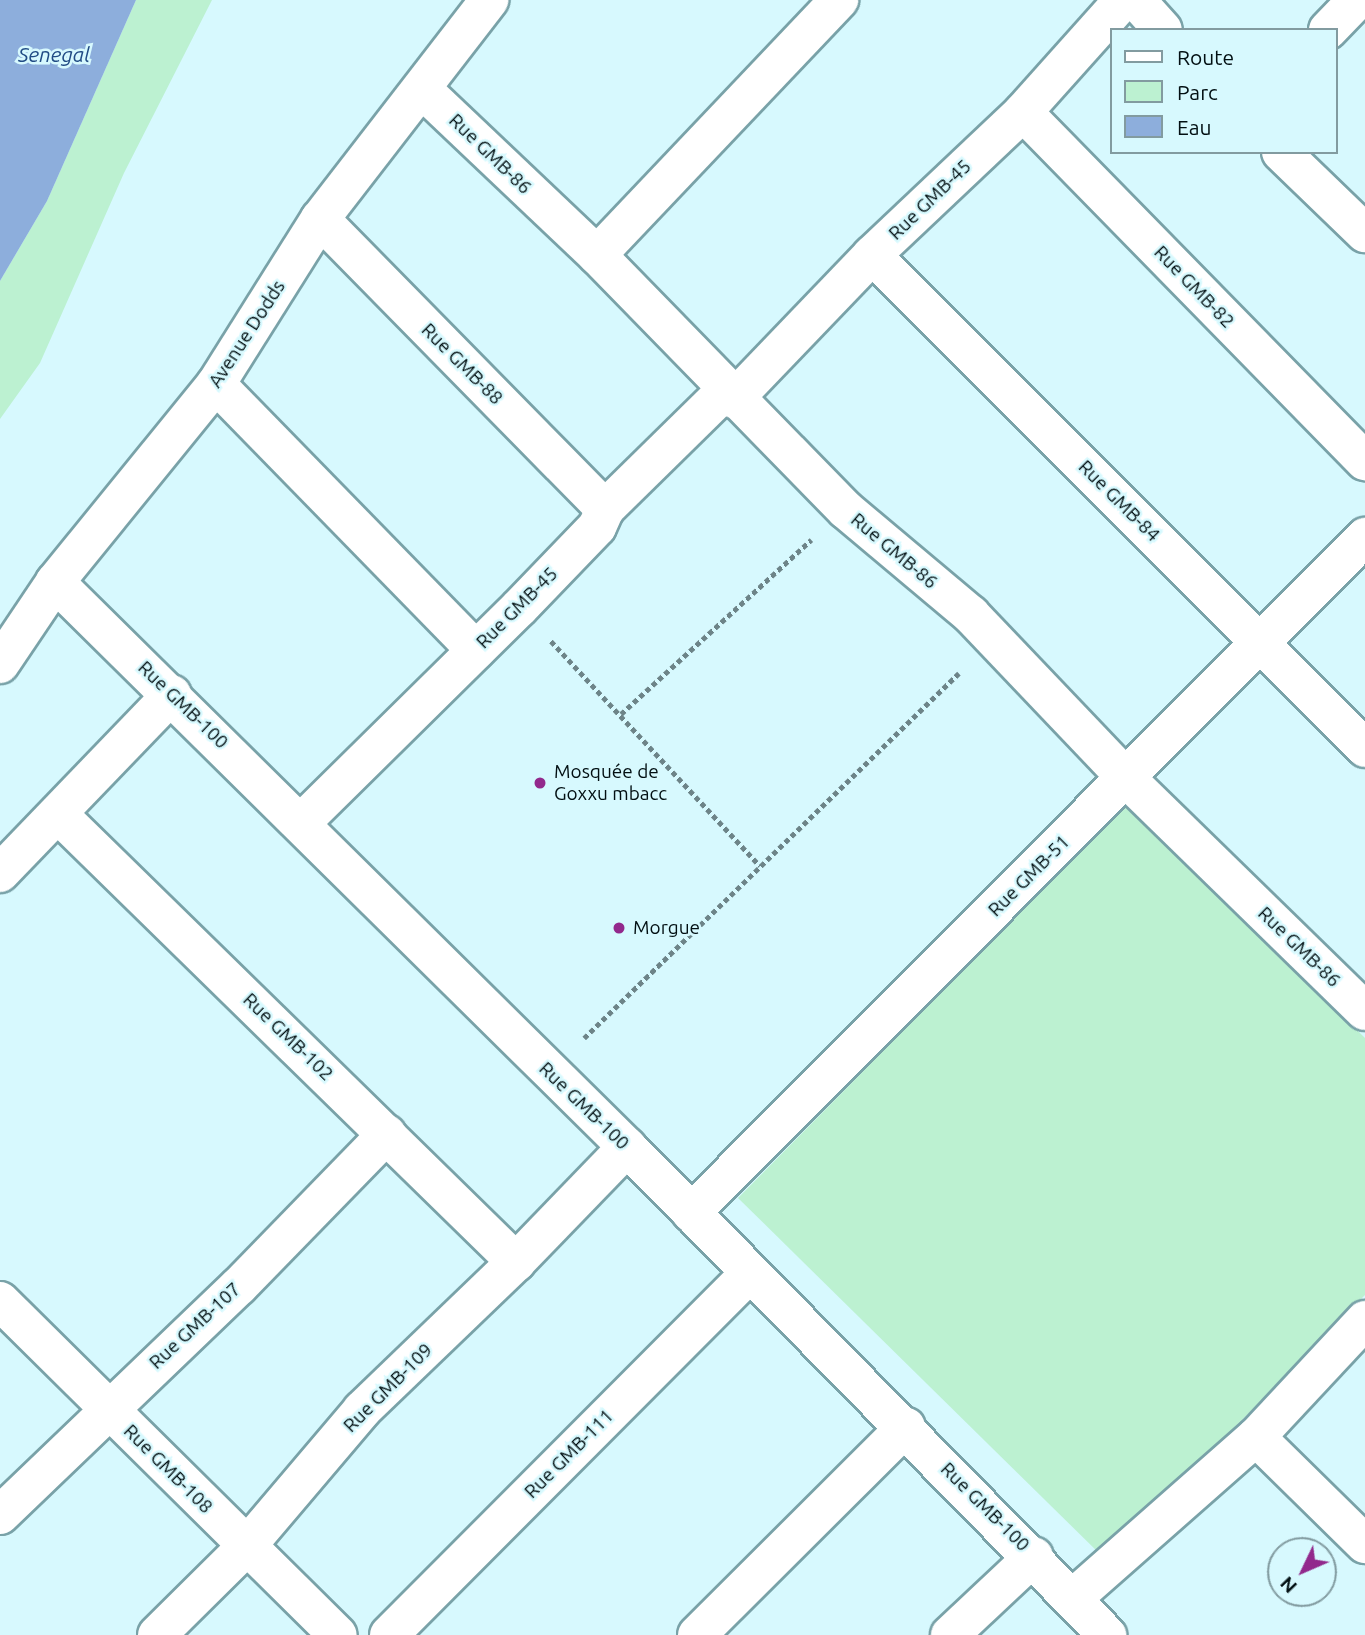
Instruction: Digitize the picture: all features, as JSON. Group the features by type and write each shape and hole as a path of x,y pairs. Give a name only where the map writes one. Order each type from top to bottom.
{"street":[{"name":"Avenue Dodds","path":"0,664 55,582 216,384 320,219 423,90 489,0"},
{"path":"597,255 839,0"},
{"name":"Rue GMB-45","path":"302,822 519,608 597,527 606,509 730,395 1023,112 1123,0"},
{"path":"1136,0 1161,28"},
{"path":"1330,28 1357,0"},
{"name":"Rue GMB-86","path":"423,90 597,255 730,395 846,510 971,615 1127,779 1365,1011"},
{"name":"Rue GMB-82","path":"1023,112 1365,461"},
{"path":"1283,154 1365,233"},
{"name":"Rue GMB-88","path":"320,219 606,509"},
{"name":"Rue GMB-84","path":"872,255 1365,748"},
{"path":"216,384 477,650"},
{"name":"Rue GMB-51","path":"691,1213 1127,779 1365,537"},
{"name":"Rue GMB-100","path":"55,582 302,822 549,1072 627,1147 1034,1556 1107,1635"},
{"path":"0,873 172,694"},
{"name":"Rue GMB-102","path":"58,814 516,1262"},
{"name":"Rue GMB-107","path":"0,1514 107,1408 239,1286 387,1134"},
{"name":"Rue GMB-109","path":"157,1635 246,1547 362,1410 516,1262 627,1147"},
{"name":"Rue GMB-111","path":"389,1635 750,1273"},
{"name":"Rue GMB-108","path":"0,1301 338,1635"},
{"path":"1072,1599 1256,1437 1365,1320"},
{"path":"697,1635 906,1427"},
{"path":"1256,1437 1365,1544"},
{"path":"950,1635 1034,1556"}],"path":[{"path":"621,714 846,510"},
{"path":"519,608 621,714 760,866"},
{"path":"549,1072 964,669 971,615"}],"green space":[{"path":"136,0 212,0 124,173 40,363 0,419 0,281 47,201"},
{"path":"1127,804 1365,1038 1365,1295 1105,1559 738,1198"}],"water":[{"name":"Senegal","path":"0,0 136,0 47,201 0,281"}],"place":[{"name":"Mosquée de Goxxu mbacc","path":"540,783"},
{"name":"Morgue","path":"619,928"}]}
